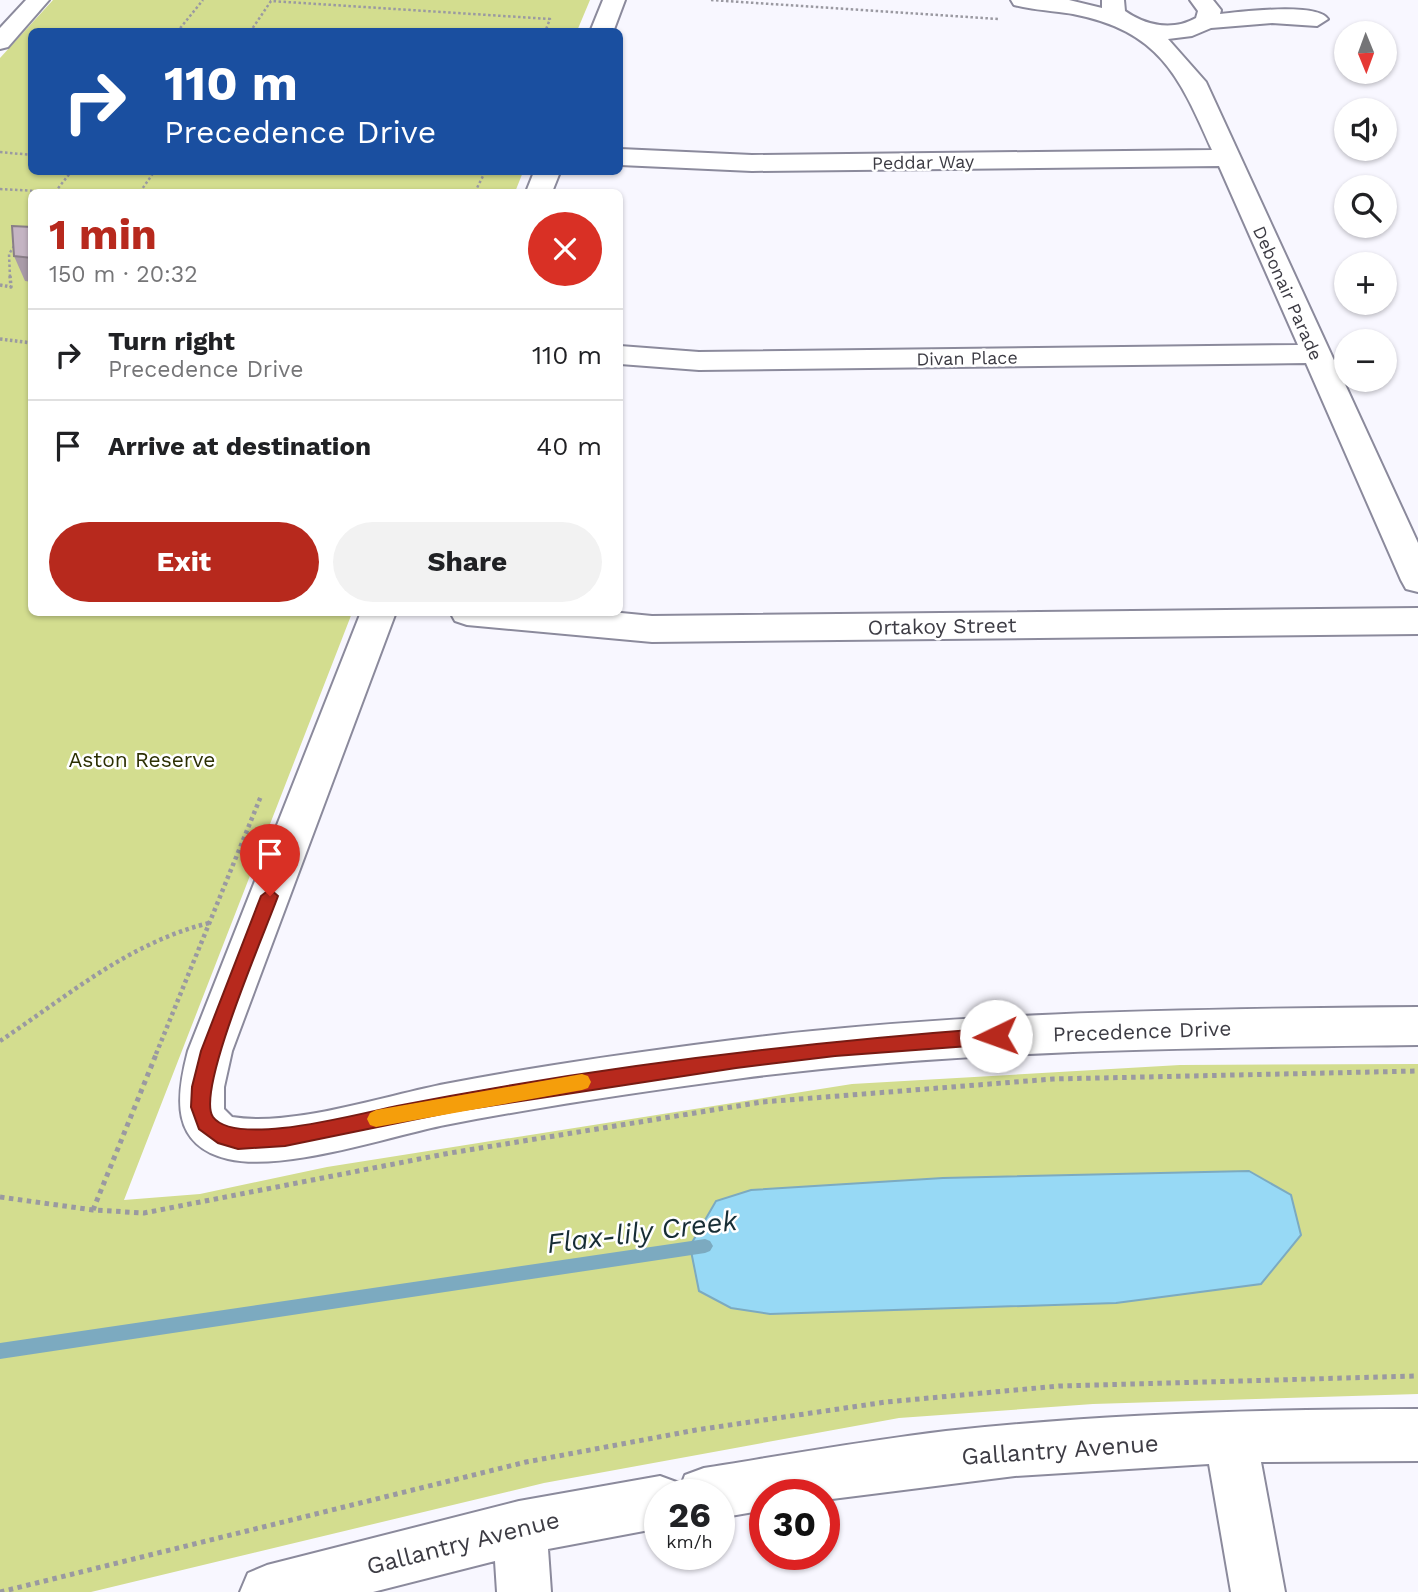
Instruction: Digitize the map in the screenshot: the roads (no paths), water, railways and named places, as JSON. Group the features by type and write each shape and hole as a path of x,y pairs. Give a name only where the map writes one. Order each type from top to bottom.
{"street":[{"path":"0,42 38,0"},
{"path":"603,28 614,0"},
{"path":"1022,0 1077,8 1169,32 1204,13"},
{"path":"1113,0 1114,13 1132,24"},
{"name":"Debonair Parade","path":"1194,82 1192,39 1204,13"},
{"name":"Debonair Parade","path":"1132,24 1170,53 1194,82 1418,580"},
{"name":"Peddar Way","path":"623,158 752,163 1227,158"},
{"name":"Divan Place","path":"623,355 699,361 1315,354"},
{"name":"Precedence Drive","path":"377,616 210,1051 200,1107 206,1123 224,1137 238,1140 285,1137 456,1103 592,1080 835,1048 940,1039 1093,1032 1418,1026"},
{"name":"Ortakoy Street","path":"511,616 652,629 1418,621"},
{"name":"Gallantry Avenue","path":"735,1489 909,1462 1049,1448 1418,1434"},
{"path":"1229,1440 1243,1495 1258,1592"},
{"name":"Gallantry Avenue","path":"267,1592 519,1528 644,1505"},
{"path":"519,1528 524,1592"}],"water":[{"path":"1249,1171 1291,1195 1301,1235 1261,1284 1116,1303 770,1314 731,1308 699,1291 690,1246 716,1201 751,1190 943,1178"}],"waterway":[{"name":"Flax-lily Creek","path":"0,1351 705,1246"}],"park label":[{"name":"Aston Reserve","path":"142,759"}]}
